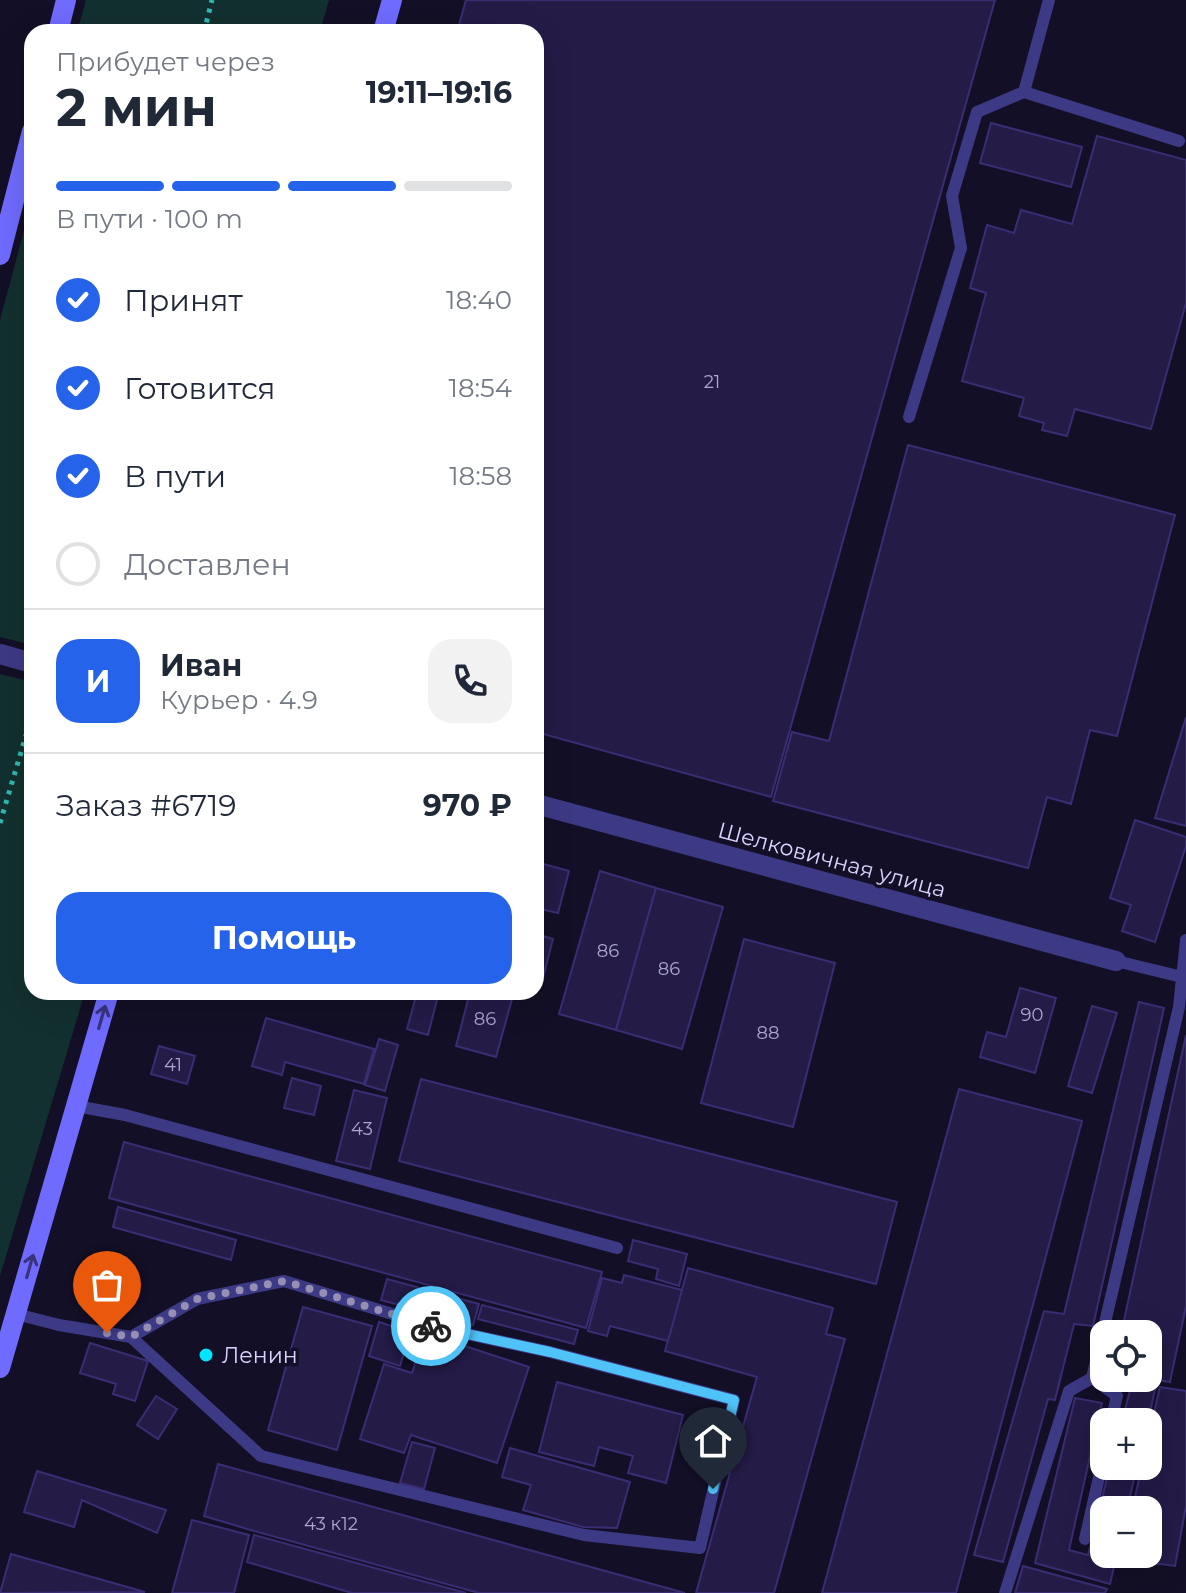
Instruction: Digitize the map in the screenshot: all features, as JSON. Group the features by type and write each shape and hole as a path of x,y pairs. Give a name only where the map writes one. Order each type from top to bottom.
{"main road":[{"path":"60,24 66,0"},
{"path":"385,24 392,0"},
{"path":"1,250 24,162"},
{"path":"0,1368 107,1000"}],"street":[{"path":"0,654 24,661"},
{"name":"Шелковичная улица","path":"544,806 1116,961"}],"lane":[{"path":"1024,92 1049,0"},
{"path":"909,417 961,248 952,196 977,112 1024,92 1179,141"},
{"path":"1106,1320 1179,1007 1186,940"},
{"path":"1116,961 1184,977"},
{"path":"76,1106 125,1115 617,1248"},
{"path":"16,1314 131,1337 261,1456 584,1535 700,1548 734,1400 550,1352 435,1327 284,1281 197,1299 131,1337"},
{"path":"1005,1593 1069,1391 1090,1379"},
{"path":"1085,1539 1098,1480"}],"path":[{"path":"206,24 212,0"},
{"path":"0,823 24,742"}],"green space":[{"path":"86,0 329,0 322,24 79,24"},
{"path":"24,231 24,643 0,637 0,320"},
{"path":"0,674 24,680 24,1000 83,1000 0,1276"}],"building":[{"path":"466,0 995,0 771,797 544,734 544,24 459,24"},
{"path":"991,123 1082,147 1071,187 980,163"},
{"path":"1097,136 1186,160 1186,303 1151,429 1075,409 1067,436 1042,430 1044,423 1019,416 1024,398 962,381 986,293 970,288 987,225 1014,233 1021,210 1072,224"},
{"path":"908,445 1175,515 1117,736 1090,730 1071,804 1047,797 1028,868 773,801 792,732 829,741"},
{"path":"1186,717 1186,826 1155,818"},
{"path":"1135,820 1186,837 1186,846 1155,942 1122,931 1131,905 1110,898"},
{"path":"544,864 569,871 558,913 544,910"},
{"path":"600,871 656,888 616,1030 559,1014"},
{"path":"656,888 723,907 682,1049 616,1030"},
{"path":"544,936 553,939 544,974"},
{"path":"744,939 835,963 793,1127 701,1103"},
{"path":"1020,988 1056,998 1035,1073 980,1057 987,1032 1006,1037"},
{"path":"415,1000 437,1000 428,1035 407,1029"},
{"path":"468,1000 512,1000 496,1057 456,1046"},
{"path":"1139,1002 1164,1008 1094,1320 1090,1320 1090,1326 1074,1324 1055,1400 1048,1399 1003,1562 974,1555 1044,1311 1064,1314"},
{"path":"1092,1006 1117,1013 1092,1093 1068,1086"},
{"path":"266,1018 374,1049 364,1084 285,1062 282,1075 252,1066"},
{"path":"1186,1035 1186,1306 1170,1382 1162,1381 1162,1320 1124,1320"},
{"path":"379,1039 398,1045 385,1091 365,1085"},
{"path":"159,1046 195,1056 187,1084 151,1074"},
{"path":"292,1078 321,1086 314,1115 284,1108"},
{"path":"421,1079 897,1202 876,1284 399,1161"},
{"path":"959,1089 1082,1121 956,1593 822,1593"},
{"path":"354,1090 387,1098 370,1169 336,1161"},
{"path":"124,1142 602,1272 586,1328 109,1198"},
{"path":"118,1207 236,1240 231,1260 113,1227"},
{"path":"633,1240 687,1254 679,1286 656,1279 658,1269 628,1261"},
{"path":"688,1268 833,1308 826,1334 845,1339 774,1593 696,1593 757,1377 665,1351"},
{"path":"624,1275 682,1290 668,1341 610,1326 607,1336 588,1331 602,1278 622,1283"},
{"path":"387,1279 479,1304 473,1325 381,1300"},
{"path":"482,1305 578,1330 574,1344 478,1319"},
{"path":"303,1307 372,1326 337,1450 268,1430"},
{"path":"379,1322 410,1332 400,1366 369,1356"},
{"path":"425,1333 529,1367 497,1463 411,1435 404,1453 360,1439 384,1364 412,1373"},
{"path":"90,1343 148,1361 135,1401 113,1394 116,1384 80,1373"},
{"path":"557,1382 683,1415 666,1483 628,1473 633,1456 599,1447 594,1466 539,1452"},
{"path":"1162,1387 1186,1391 1186,1506 1175,1566 1162,1564 1162,1496 1135,1496 1139,1480 1162,1480 1162,1408 1155,1408"},
{"path":"1130,1392 1154,1392 1151,1408 1126,1408"},
{"path":"156,1396 177,1409 158,1439 137,1425"},
{"path":"1075,1398 1102,1403 1101,1408 1090,1408 1090,1456 1069,1550 1088,1555 1090,1547 1090,1568 1114,1568 1110,1584 1035,1563"},
{"path":"412,1442 435,1448 424,1489 400,1483"},
{"path":"510,1448 630,1482 617,1528 583,1527 523,1510 531,1485 502,1477"},
{"path":"218,1464 685,1593 479,1593 254,1531 204,1516"},
{"path":"37,1471 166,1510 157,1533 82,1500 74,1527 24,1512"},
{"path":"1107,1480 1134,1480 1130,1496 1103,1496"},
{"path":"192,1520 249,1535 234,1593 172,1593"},
{"path":"254,1535 466,1593 352,1593 247,1562"},
{"path":"11,1554 145,1592 0,1593"},
{"path":"1023,1566 1107,1589 1105,1593 1015,1593"}],"way so far":[{"path":"107,1333 131,1337 197,1299 284,1281 431,1326"}],"place":[{"name":"Ленин","path":"206,1355"}],"route":[{"path":"431,1326 550,1352 734,1400 713,1489"}]}
